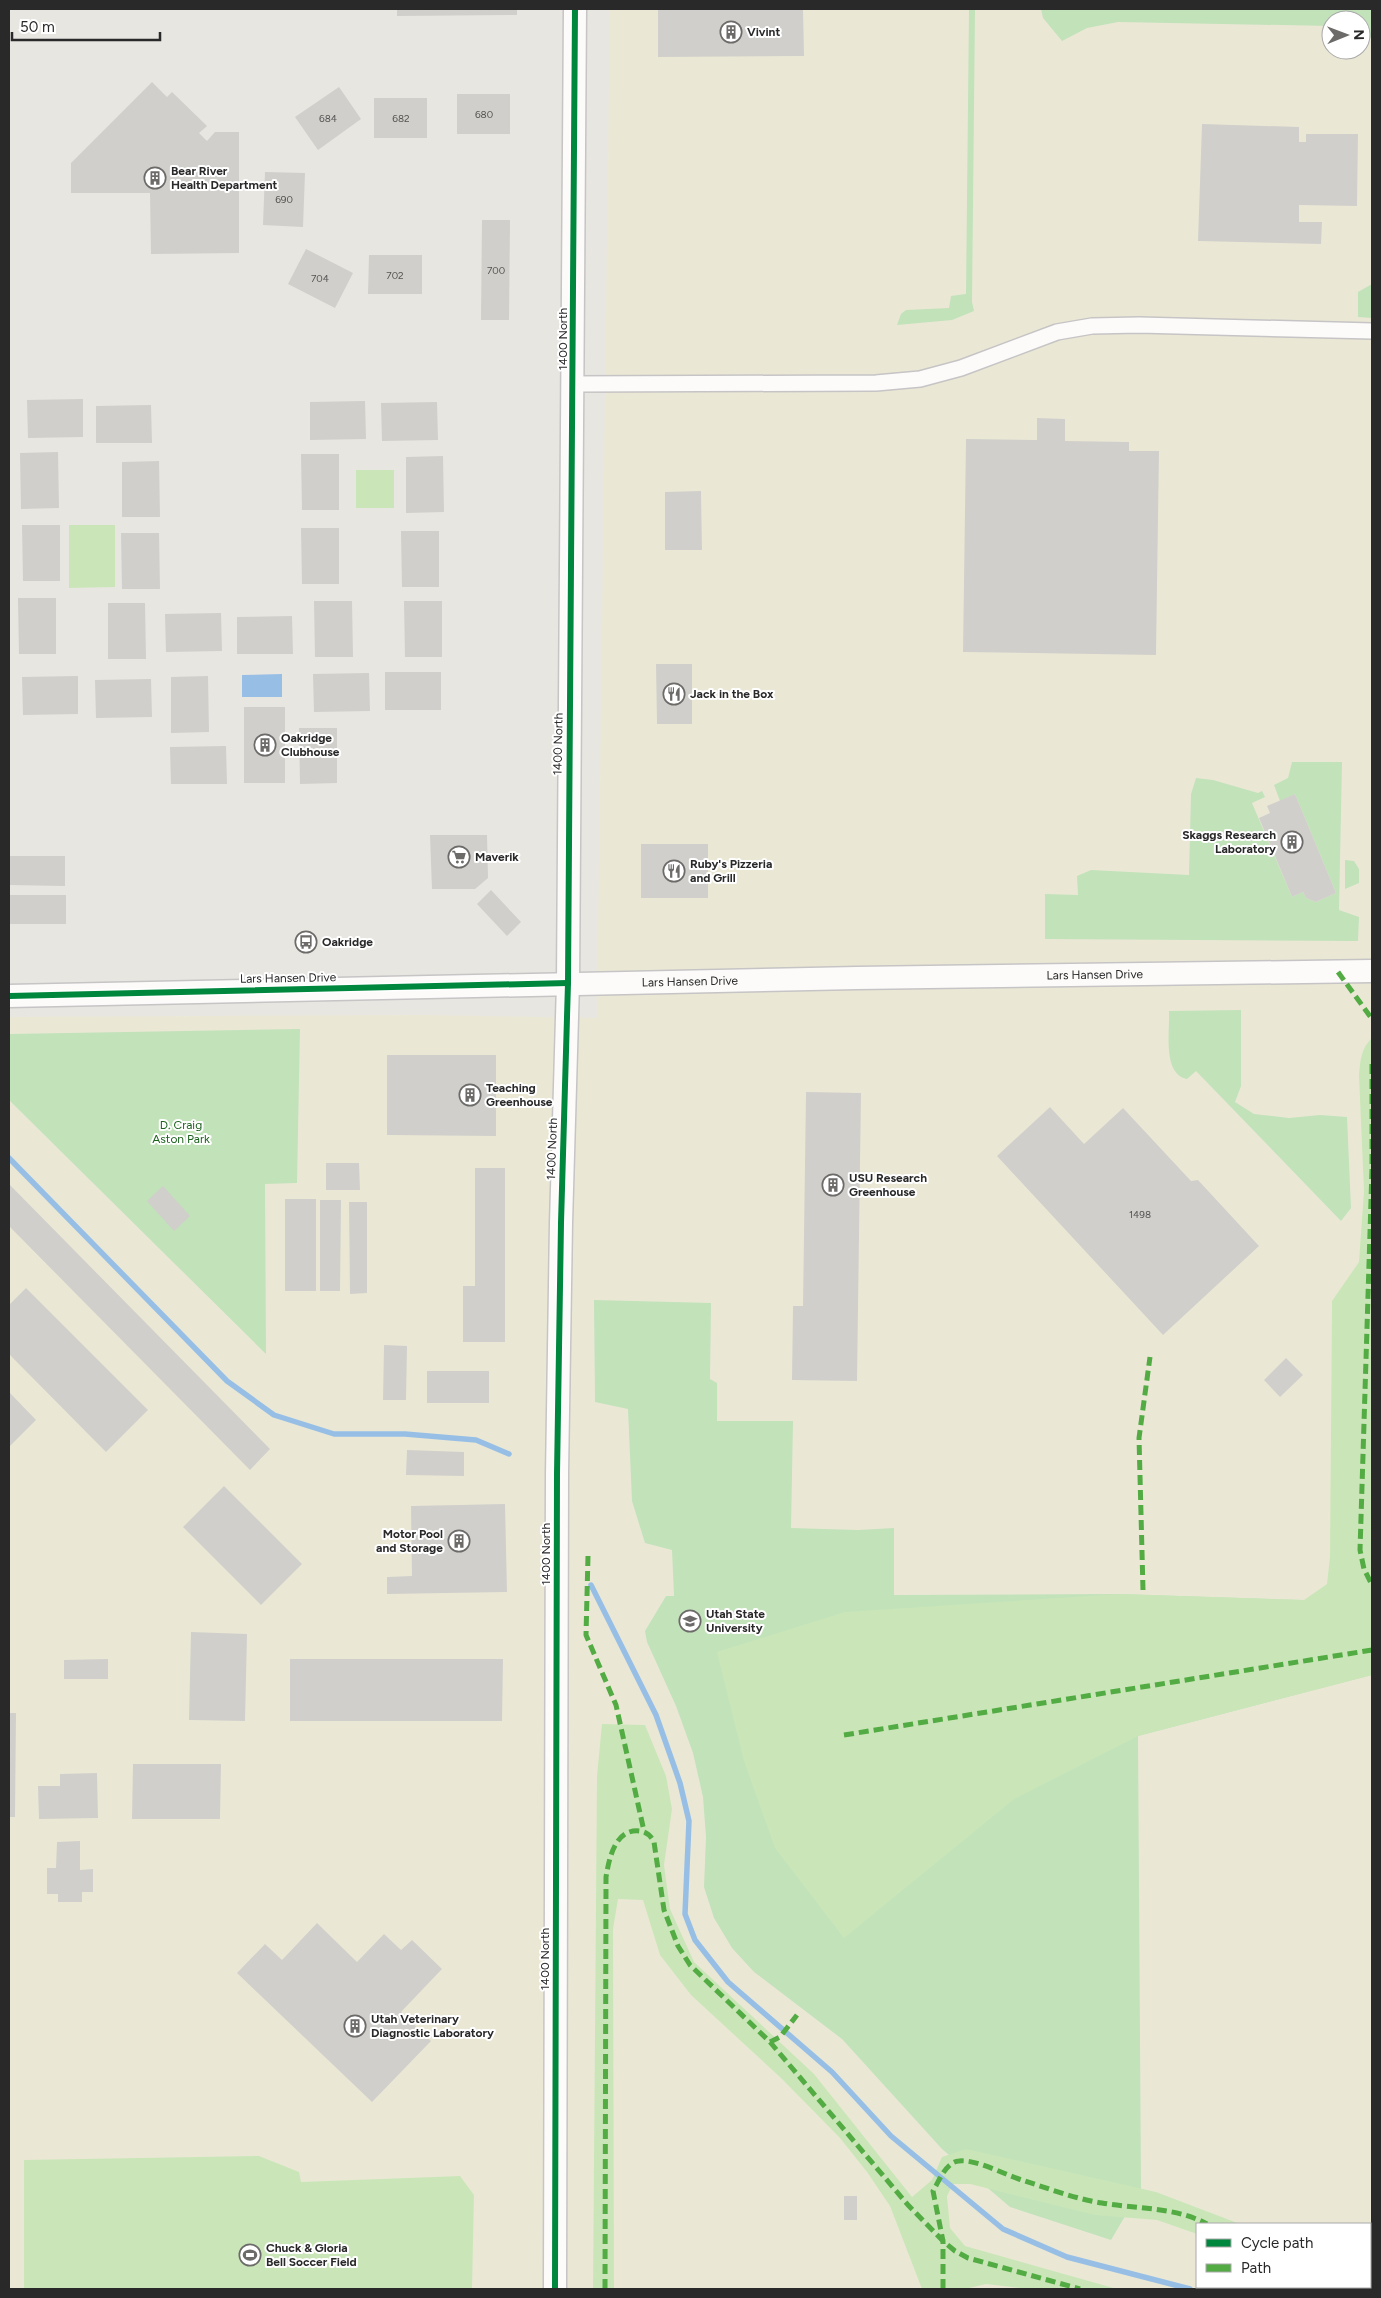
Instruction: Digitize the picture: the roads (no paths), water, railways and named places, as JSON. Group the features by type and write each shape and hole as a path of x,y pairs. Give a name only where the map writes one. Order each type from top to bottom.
{"main road":[{"name":"1400 North","path":"556,2289 557,1474 561,1223 568,983 574,384 575,9"},
{"name":"Lars Hansen Drive","path":"9,996 568,983 1372,971"}],"street":[{"path":"574,384 876,383 920,379 961,368 1057,332 1092,326 1138,324 1372,331"}],"water":[{"path":"282,674 282,697 242,697 242,675"}],"waterway":[{"path":"9,1158 227,1381 274,1415 334,1434 405,1434 476,1440 509,1454"},
{"path":"591,1585 656,1715 680,1783 689,1821 685,1914 695,1940 728,1982 832,2072 891,2136 1003,2229 1067,2257 1190,2289"}],"place":[{"name":"Vivint","path":"731,32"},
{"name":"Bear River Health Department","path":"155,178"},
{"name":"Jack in the Box","path":"674,694"},
{"name":"Oakridge Clubhouse","path":"265,745"},
{"name":"Skaggs Research Laboratory","path":"1292,842"},
{"name":"Maverik","path":"459,857"},
{"name":"Ruby's Pizzeria and Grill","path":"674,871"},
{"name":"Oakridge","path":"306,942"},
{"name":"Teaching Greenhouse","path":"470,1095"},
{"name":"USU Research Greenhouse","path":"833,1185"},
{"name":"Motor Pool and Storage","path":"459,1541"},
{"name":"Utah State University","path":"690,1621"},
{"name":"Utah Veterinary Diagnostic Laboratory","path":"355,2026"},
{"name":"Chuck & Gloria Bell Soccer Field","path":"250,2255"}],"park label":[{"name":"D. Craig Aston Park","path":"181,1132"}]}
